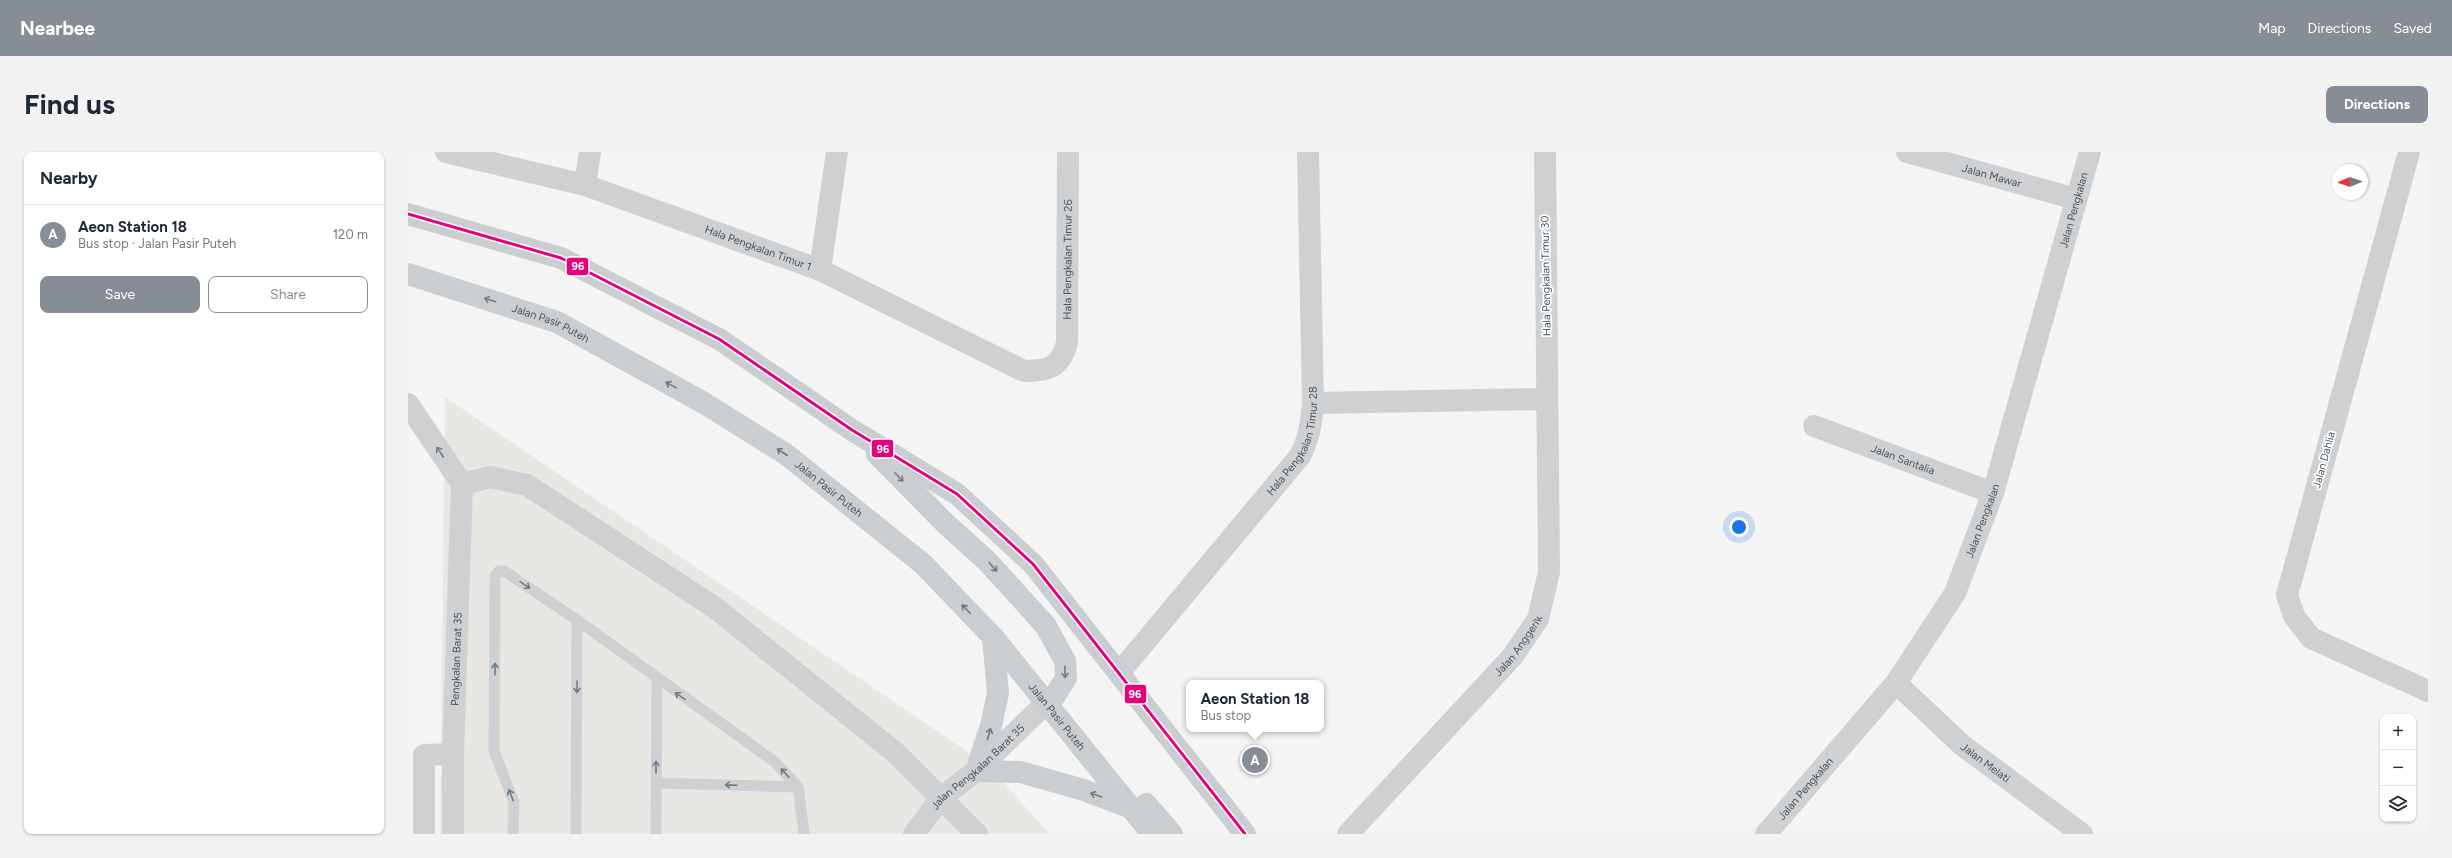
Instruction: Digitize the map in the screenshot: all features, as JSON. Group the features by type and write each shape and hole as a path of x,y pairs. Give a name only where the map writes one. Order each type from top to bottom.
{"main road":[{"path":"408,214 561,258 719,338 852,430 957,494 1033,564 1245,834"},
{"name":"Jalan Pasir Puteh","path":"408,274 557,322 704,403 787,456 923,564 993,637 1050,700 1152,834"},
{"path":"852,430 946,524 987,561 1046,626 1065,661 1066,678 1050,700 1172,834"},
{"path":"993,637 998,693 991,726 976,771 1020,772 1084,790 1133,808"}],"street":[{"name":"Hala Pengkalan Timur 1","path":"446,152 585,185 820,270 1024,371 1043,371 1056,364"},
{"path":"585,185 590,152"},
{"path":"820,270 836,152"},
{"name":"Hala Pengkalan Timur 26","path":"1056,364 1063,357 1068,343 1068,152"},
{"name":"Hala Pengkalan Timur 28","path":"1119,673 1300,456 1307,441 1312,420 1313,403 1308,152"},
{"name":"Hala Pengkalan Timur 30","path":"1545,152 1548,399"},
{"name":"Jalan Mawar","path":"1907,152 2076,199"},
{"name":"Jalan Pengkalan","path":"1766,834 1896,683 1955,593 1993,493 2090,152"},
{"name":"Jalan Dahlia","path":"2409,152 2287,595 2294,616 2311,638 2428,691"},
{"path":"1313,403 1548,399"},
{"name":"Jalan Anggerik","path":"1348,834 1512,657 1538,619 1549,572 1548,399"},
{"path":"408,404 462,484 490,477 527,485 714,607 896,753 977,834"},
{"name":"Jalan Santalia","path":"1814,426 1993,493"},
{"name":"Pengkalan Barat 35","path":"454,832 453,754 462,484"},
{"name":"Jalan Melati","path":"1896,683 1962,745 2082,834"},
{"name":"Jalan Pengkalan Barat 35","path":"914,834 941,798 976,771 1050,700"},
{"path":"424,834 416,755 453,754"}],"lane":[{"path":"513,834 514,802 494,751 496,572 504,571 577,620 657,679 775,762 798,788 804,834"},
{"path":"576,834 577,620"},
{"path":"656,834 657,679"},
{"path":"656,783 798,788"}],"shaded area":[{"path":"445,397 987,765 1050,834 440,834"}],"transit line":[{"name":"96","path":"408,214 561,258 719,339 852,430 957,494 1033,564 1245,834"}],"place":[{"name":"Aeon Station 18","path":"1255,760"}]}
